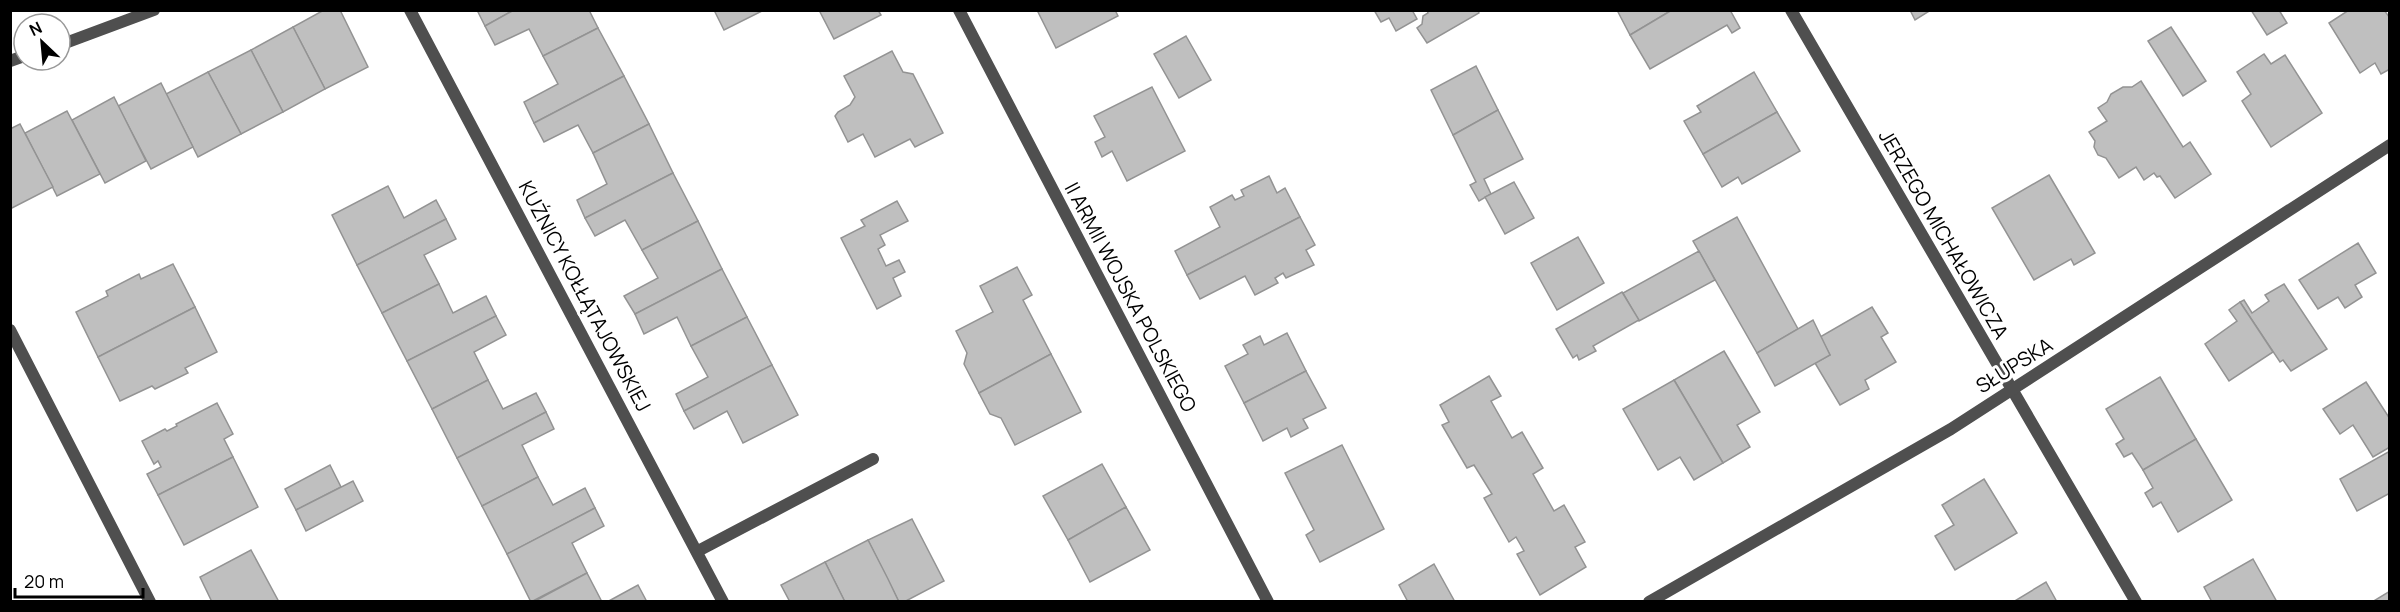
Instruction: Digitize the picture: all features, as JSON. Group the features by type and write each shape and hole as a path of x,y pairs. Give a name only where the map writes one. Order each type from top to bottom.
{"street":[{"path":"72,41 154,10"},
{"name":"KUŹNICY KOŁŁĄTAJOWSKIEJ","path":"410,10 723,602"},
{"name":"II ARMII WOJSKA POLSKIEGO","path":"959,10 1268,602"},
{"name":"JERZEGO MICHAŁOWICZA","path":"1791,10 2136,602"},
{"name":"SŁUPSKA","path":"1649,602 1951,429 2390,146"},
{"path":"10,330 150,602"},
{"path":"698,551 873,459"}],"building":[{"path":"324,10 340,10 368,67 325,89 293,27"},
{"path":"477,10 514,10 485,26"},
{"path":"514,10 589,10 598,28 543,56 529,29 495,45 485,26"},
{"path":"714,10 762,10 762,11 724,30"},
{"path":"819,10 878,10 881,15 834,39"},
{"path":"1037,10 1115,10 1118,16 1056,48"},
{"path":"1374,10 1412,10 1417,19 1396,31 1389,18 1381,22"},
{"path":"1427,10 1478,10 1479,13 1427,43 1417,28 1422,24 1423,16 1428,13"},
{"path":"1617,10 1672,10 1630,35"},
{"path":"1672,10 1730,10 1740,28 1732,33 1727,25 1650,69 1630,35"},
{"path":"1910,10 1931,10 1915,20"},
{"path":"2251,10 2279,10 2287,23 2267,35"},
{"path":"2349,10 2384,10 2390,18 2390,69 2381,74 2375,63 2360,73 2329,23"},
{"path":"293,27 325,89 283,112 251,50"},
{"path":"2171,27 2206,81 2183,96 2148,41"},
{"path":"598,28 624,76 534,123 524,102 558,84 543,56"},
{"path":"1186,36 1211,80 1179,98 1154,54"},
{"path":"251,50 283,112 241,134 208,72"},
{"path":"892,51 903,72 913,74 943,133 915,147 910,139 875,157 863,134 848,142 835,116 850,105 855,97 844,76"},
{"path":"2264,54 2271,64 2285,55 2322,113 2271,147 2242,101 2251,94 2237,72"},
{"path":"1476,66 1498,110 1453,135 1431,90"},
{"path":"208,72 241,134 198,157 166,94"},
{"path":"1754,72 1777,112 1703,154 1684,121 1701,112 1697,106"},
{"path":"624,76 649,124 593,153 578,125 544,142 534,123"},
{"path":"2141,81 2183,147 2190,142 2211,174 2175,198 2160,176 2157,177 2154,173 2144,180 2136,167 2119,178 2106,158 2098,155 2094,147 2095,141 2089,132 2107,121 2098,108 2107,102 2111,94 2123,87 2132,87"},
{"path":"161,83 193,147 151,169 118,106"},
{"path":"1152,87 1185,151 1127,181 1112,151 1102,157 1095,142 1105,137 1094,116"},
{"path":"114,97 146,161 105,183 72,120"},
{"path":"1498,110 1523,159 1484,179 1491,194 1479,201 1470,185 1476,182 1453,135"},
{"path":"67,111 100,174 57,196 25,133"},
{"path":"1777,112 1800,151 1742,184 1738,177 1722,187 1703,154"},
{"path":"20,124 53,187 10,209 10,129"},
{"path":"649,124 673,173 585,218 577,200 607,184 593,153"},
{"path":"673,173 698,221 642,250 625,220 595,236 585,218"},
{"path":"2049,175 2095,253 2074,265 2071,259 2034,280 1992,208"},
{"path":"1269,176 1277,193 1285,188 1300,217 1187,275 1175,251 1220,227 1210,207 1232,195 1235,200 1244,196 1241,190"},
{"path":"1514,182 1534,218 1505,234 1485,197"},
{"path":"388,186 404,218 436,200 446,219 357,265 332,215"},
{"path":"897,201 908,221 880,235 885,245 878,249 886,266 899,260 905,272 893,278 901,296 877,309 841,238 865,226 861,220"},
{"path":"1300,217 1315,245 1306,250 1314,265 1286,278 1283,273 1275,278 1278,283 1255,295 1245,276 1200,299 1187,275"},
{"path":"1737,217 1798,329 1757,353 1693,241"},
{"path":"446,219 456,239 424,255 439,284 382,313 357,265"},
{"path":"698,221 722,269 635,314 624,296 658,278 642,250"},
{"path":"1578,237 1604,283 1557,310 1531,263"},
{"path":"2358,243 2376,273 2355,285 2362,297 2345,308 2338,297 2318,309 2299,280"},
{"path":"1699,251 1715,280 1639,321 1623,293"},
{"path":"173,264 195,307 98,357 76,312 108,296 106,291 139,274 141,279"},
{"path":"1017,267 1032,295 1023,300 1051,354 979,393 964,364 967,353 956,331 993,312 980,286"},
{"path":"722,269 747,317 691,346 677,317 644,334 635,314"},
{"path":"439,284 453,313 486,296 496,316 407,361 382,313"},
{"path":"2284,284 2327,349 2291,371 2283,360 2280,362 2240,302 2244,300 2252,313 2269,301 2265,295"},
{"path":"1622,292 1639,320 1593,346 1596,351 1579,360 1577,355 1573,358 1556,329"},
{"path":"2240,302 2273,352 2229,381 2205,344 2237,321 2229,310"},
{"path":"195,307 217,352 185,368 188,373 155,389 152,386 120,401 98,357"},
{"path":"1872,307 1888,333 1881,337 1896,362 1865,380 1869,389 1840,405 1815,363 1830,355 1820,337"},
{"path":"496,316 506,335 474,352 488,380 432,409 407,361"},
{"path":"747,317 772,365 684,411 676,394 708,377 691,346"},
{"path":"1813,320 1830,355 1775,386 1757,353"},
{"path":"1287,333 1306,371 1244,403 1225,366 1248,354 1243,345 1260,336 1264,345"},
{"path":"1724,351 1760,412 1737,425 1750,447 1723,463 1674,380"},
{"path":"1051,354 1081,412 1015,445 1001,418 990,414 979,393"},
{"path":"772,365 798,415 743,443 727,411 694,429 684,411"},
{"path":"1306,371 1326,408 1303,419 1308,428 1291,437 1287,428 1263,441 1244,403"},
{"path":"1489,376 1501,396 1491,401 1512,438 1522,432 1543,468 1533,474 1554,511 1564,505 1585,542 1575,547 1586,567 1540,595 1517,554 1524,551 1516,537 1509,542 1484,498 1492,494 1474,465 1467,468 1442,425 1449,422 1440,405"},
{"path":"2160,377 2196,439 2143,470 2132,453 2124,457 2116,444 2124,439 2106,409"},
{"path":"488,380 503,409 536,393 546,412 457,458 432,409"},
{"path":"1674,380 1723,463 1694,480 1680,457 1658,470 1623,409"},
{"path":"2366,382 2390,419 2390,447 2373,457 2353,425 2340,434 2323,409"},
{"path":"217,403 233,434 224,439 233,457 158,495 147,474 161,467 158,461 154,464 142,441 165,429 167,431 177,426 176,424"},
{"path":"546,412 554,429 522,445 538,477 482,506 457,458"},
{"path":"2196,439 2232,500 2178,532 2161,502 2153,507 2145,493 2153,488 2143,470"},
{"path":"1342,445 1384,529 1320,562 1306,535 1314,530 1285,473"},
{"path":"2390,451 2390,493 2357,511 2340,479"},
{"path":"233,457 258,507 184,545 158,495"},
{"path":"1102,464 1126,507 1068,540 1043,496"},
{"path":"330,465 341,487 296,510 285,489"},
{"path":"538,477 553,505 585,488 595,508 507,554 482,506"},
{"path":"1984,479 2017,533 1955,570 1935,536 1954,525 1942,505"},
{"path":"353,481 363,501 306,531 296,510"},
{"path":"1126,507 1150,550 1090,582 1068,540"},
{"path":"595,508 604,526 572,543 587,573 531,602 507,554"},
{"path":"912,519 944,581 904,602 899,602 868,540"},
{"path":"868,540 899,602 845,602 825,562"},
{"path":"251,550 279,602 212,602 200,577"},
{"path":"2253,559 2277,602 2212,602 2204,587"},
{"path":"825,562 845,602 790,602 781,585"},
{"path":"1434,564 1455,602 1408,602 1399,585"},
{"path":"587,573 602,602 533,602"},
{"path":"2046,582 2057,602 2013,602"},
{"path":"638,585 647,602 607,602"},
{"path":"2390,591 2390,602 2372,602"}]}
